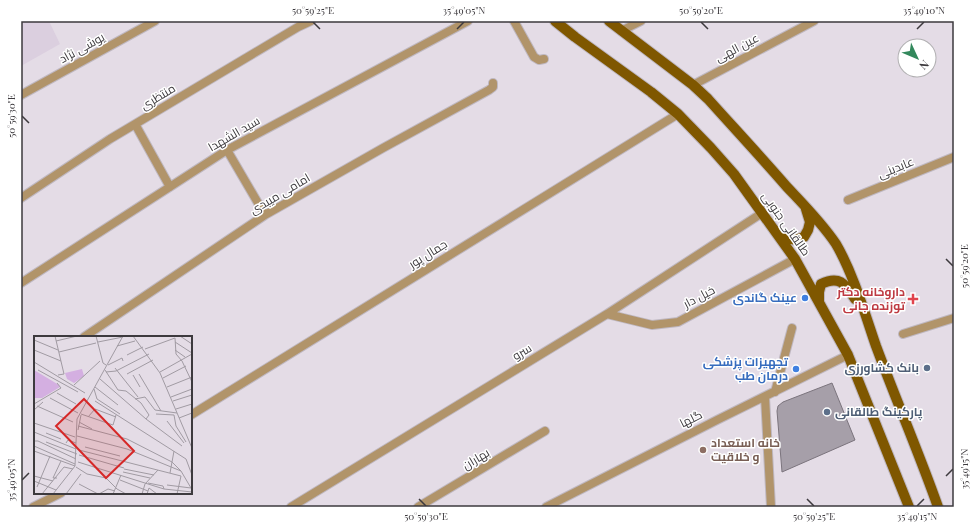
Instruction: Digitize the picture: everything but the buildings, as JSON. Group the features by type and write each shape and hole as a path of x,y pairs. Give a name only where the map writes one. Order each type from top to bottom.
{"main road":[{"name":"طالقانی جنوبی","path":"555,21 651,92 678,114 734,174 795,259 848,355 909,507"},
{"name":"طالقانی جنوبی","path":"609,21 693,85 708,99 805,204 824,227 836,245 848,269 938,507"},
{"path":"779,236 795,240 804,237 810,222 805,204"},
{"path":"819,301 821,284 829,280 838,280 848,289 870,325"}],"street":[{"name":"یوشی نژاد","path":"21,95 155,21"},
{"name":"منتظری","path":"21,198 135,124 298,27 311,21"},
{"name":"سید الشهدا","path":"21,283 227,150 468,21"},
{"path":"514,21 534,57 541,59"},
{"path":"621,31 641,21"},
{"name":"عین الهی","path":"693,85 814,21"},
{"name":"امامی میبدی","path":"85,336 265,215 382,148 489,90 493,83"},
{"name":"جمال پور","path":"192,414 678,114"},
{"path":"135,124 170,187"},
{"path":"227,150 265,215"},
{"name":"عابدینی","path":"848,200 954,157"},
{"name":"سرو","path":"291,507 607,314 762,213"},
{"name":"خیل دار","path":"607,314 652,325 678,322 795,259"},
{"path":"903,334 954,318"},
{"path":"775,392 792,328"},
{"name":"گلها","path":"546,507 848,355"},
{"path":"765,397 770,507"},
{"name":"بهاران","path":"418,507 545,431"},
{"path":"33,507 59,494"}],"shaded area":[{"path":"21,21 49,21 60,44 21,66"}],"place":[{"name":"عینک گاندی","path":"805,298"},
{"name":"داروخانه دکتر توزنده جانی","path":"913,299"},
{"name":"بانک کشاورزی","path":"927,368"},
{"name":"تجهیزات پزشکی درمان طب","path":"796,369"},
{"name":"پارکینگ طالقانی","path":"827,412"},
{"name":"خانه استعداد و خلاقیت","path":"703,450"}]}
